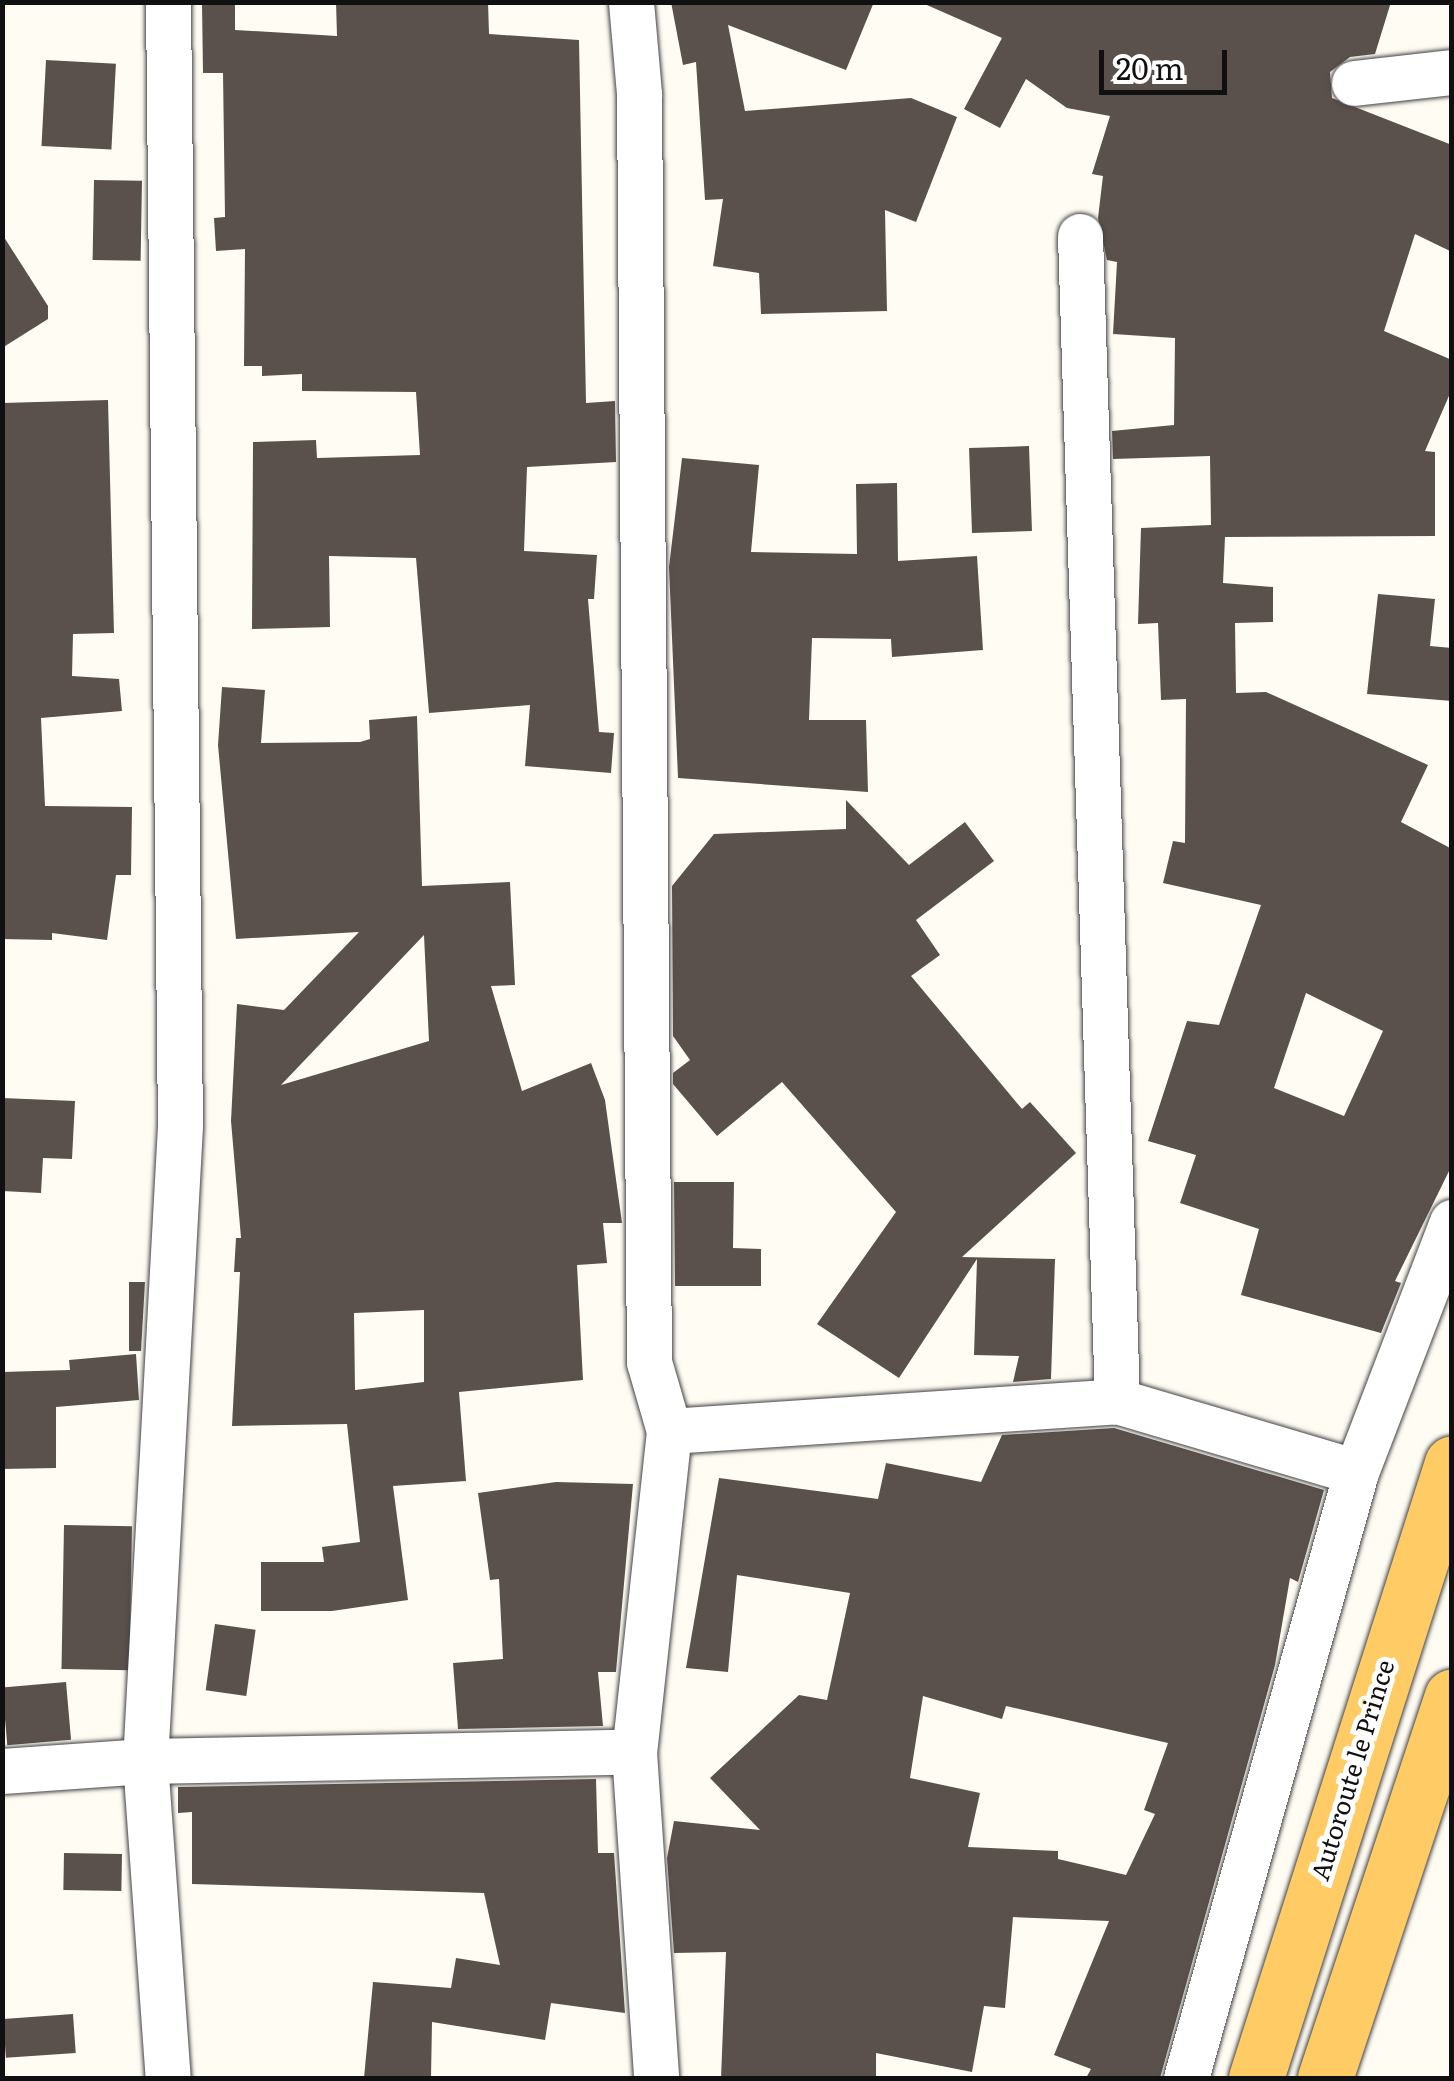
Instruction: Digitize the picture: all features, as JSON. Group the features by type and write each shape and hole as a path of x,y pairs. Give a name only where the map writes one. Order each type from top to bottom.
{"main road":[{"name":"Autoroute le Prince","path":"1256,2078 1452,1464"},
{"path":"1325,2078 1452,1697"}],"street":[{"path":"168,2 180,1126 145,1761 168,2078"},
{"path":"631,2 639,94 649,1362 669,1431 634,1752 656,2078"},
{"path":"1354,84 1452,72"},
{"path":"1080,236 1117,1401"},
{"path":"1186,2078 1356,1472 1452,1222"},
{"path":"669,1431 1117,1401 1356,1472"},
{"path":"2,1771 145,1761 634,1752"}],"building":[{"path":"336,2 488,2 489,34 579,40 586,403 615,401 616,462 527,467 524,551 597,555 594,599 588,599 599,732 614,733 611,773 525,766 530,705 429,713 416,558 329,556 330,627 252,629 253,442 316,440 317,458 420,455 416,392 302,391 302,374 262,376 262,366 244,366 245,249 216,251 214,218 225,217 223,73 203,73 202,5 235,5 235,30 337,36"},
{"path":"671,2 874,2 846,70 728,25 745,111 911,98 957,117 916,222 885,210 887,311 761,314 759,273 713,266 723,199 705,200 696,62 683,65"},
{"path":"920,2 1391,2 1375,54 1350,57 1330,72 1332,98 1452,145 1452,252 1415,234 1384,331 1452,360 1452,389 1425,451 1435,452 1435,536 1225,537 1223,583 1273,587 1273,622 1235,623 1236,693 1266,692 1428,765 1401,822 1452,849 1452,1165 1395,1281 1401,1283 1381,1333 1241,1295 1259,1229 1180,1203 1196,1155 1148,1141 1187,1021 1219,1025 1261,905 1163,883 1173,841 1185,843 1186,699 1161,700 1158,623 1138,624 1141,528 1211,525 1210,456 1113,459 1112,431 1174,425 1175,338 1113,334 1117,262 1107,260 1098,218 1103,176 1092,174 1110,116 1067,108 1026,79 1000,128 964,109 1002,38","holes":["1306,993 1383,1031 1344,1116 1274,1088"]},
{"path":"46,60 116,64 111,150 41,146"},
{"path":"94,180 142,181 141,261 93,260"},
{"path":"2,234 48,306 48,319 2,348"},
{"path":"108,400 114,633 73,634 72,676 119,679 122,711 41,718 45,806 132,807 131,875 116,875 107,940 52,933 52,940 2,939 2,403"},
{"path":"1029,446 1032,531 972,533 969,448"},
{"path":"682,458 759,465 751,552 857,554 856,484 897,483 898,561 977,556 983,650 892,657 891,639 812,638 809,720 866,720 868,792 678,778 669,567"},
{"path":"1378,594 1435,599 1430,646 1452,648 1452,701 1367,694"},
{"path":"222,687 265,690 261,743 360,742 370,739 369,720 417,716 422,886 510,882 515,985 491,986 522,1091 591,1063 605,1100 622,1223 603,1223 607,1263 577,1265 583,1380 459,1392 466,1481 393,1486 408,1600 332,1611 261,1611 261,1562 324,1562 322,1547 360,1542 347,1424 232,1426 240,1272 234,1272 236,1238 241,1238 231,1121 237,1004 284,1010 359,932 236,939 218,745","holes":["424,935 429,1041 281,1085","424,1310 424,1382 355,1390 354,1313"]},
{"path":"846,800 909,865 965,822 994,861 916,920 940,955 911,976 1022,1109 1030,1102 1076,1153 962,1257 1055,1259 1051,1379 1013,1382 1019,1356 974,1355 977,1259 899,1378 817,1324 896,1212 782,1082 717,1136 673,1084 673,1073 690,1060 673,1036 672,886 714,834 846,829"},
{"path":"2,1098 75,1101 72,1159 43,1158 41,1193 2,1191"},
{"path":"674,1182 734,1182 733,1248 761,1249 761,1286 675,1286"},
{"path":"129,1282 145,1282 141,1351 129,1351"},
{"path":"136,1354 139,1400 56,1407 56,1468 2,1469 2,1372 70,1370 69,1360"},
{"path":"1114,1428 1324,1490 1298,1582 1290,1578 1275,1665 1160,2078 1086,2078 1091,2069 1054,2055 1109,1921 1013,1917 1005,2008 984,2006 972,2072 876,2053 876,2078 721,2078 726,1952 674,1953 667,1858 674,1821 760,1830 710,1778 799,1695 827,1700 850,1593 737,1575 728,1672 686,1668 719,1478 878,1499 886,1463 981,1482 1002,1435","holes":["923,1696 1002,1719 1006,1706 1168,1743 1144,1810 1155,1814 1126,1875 1058,1859 1058,1851 968,1847 980,1793 910,1778"]},
{"path":"556,1482 633,1484 616,1672 598,1672 603,1726 458,1729 453,1663 503,1659 499,1579 490,1580 478,1493"},
{"path":"64,1525 132,1526 129,1670 61,1669"},
{"path":"215,1624 256,1630 246,1696 206,1690"},
{"path":"66,1682 71,1740 7,1745 2,1688"},
{"path":"596,1779 598,1853 614,1853 625,2013 551,2003 545,2040 432,2022 431,2078 364,2078 373,1982 451,1988 456,1958 500,1965 484,1893 192,1884 192,1812 178,1813 178,1787"},
{"path":"64,1853 122,1854 121,1891 63,1890"},
{"path":"73,2014 76,2053 6,2058 3,2019"}]}
